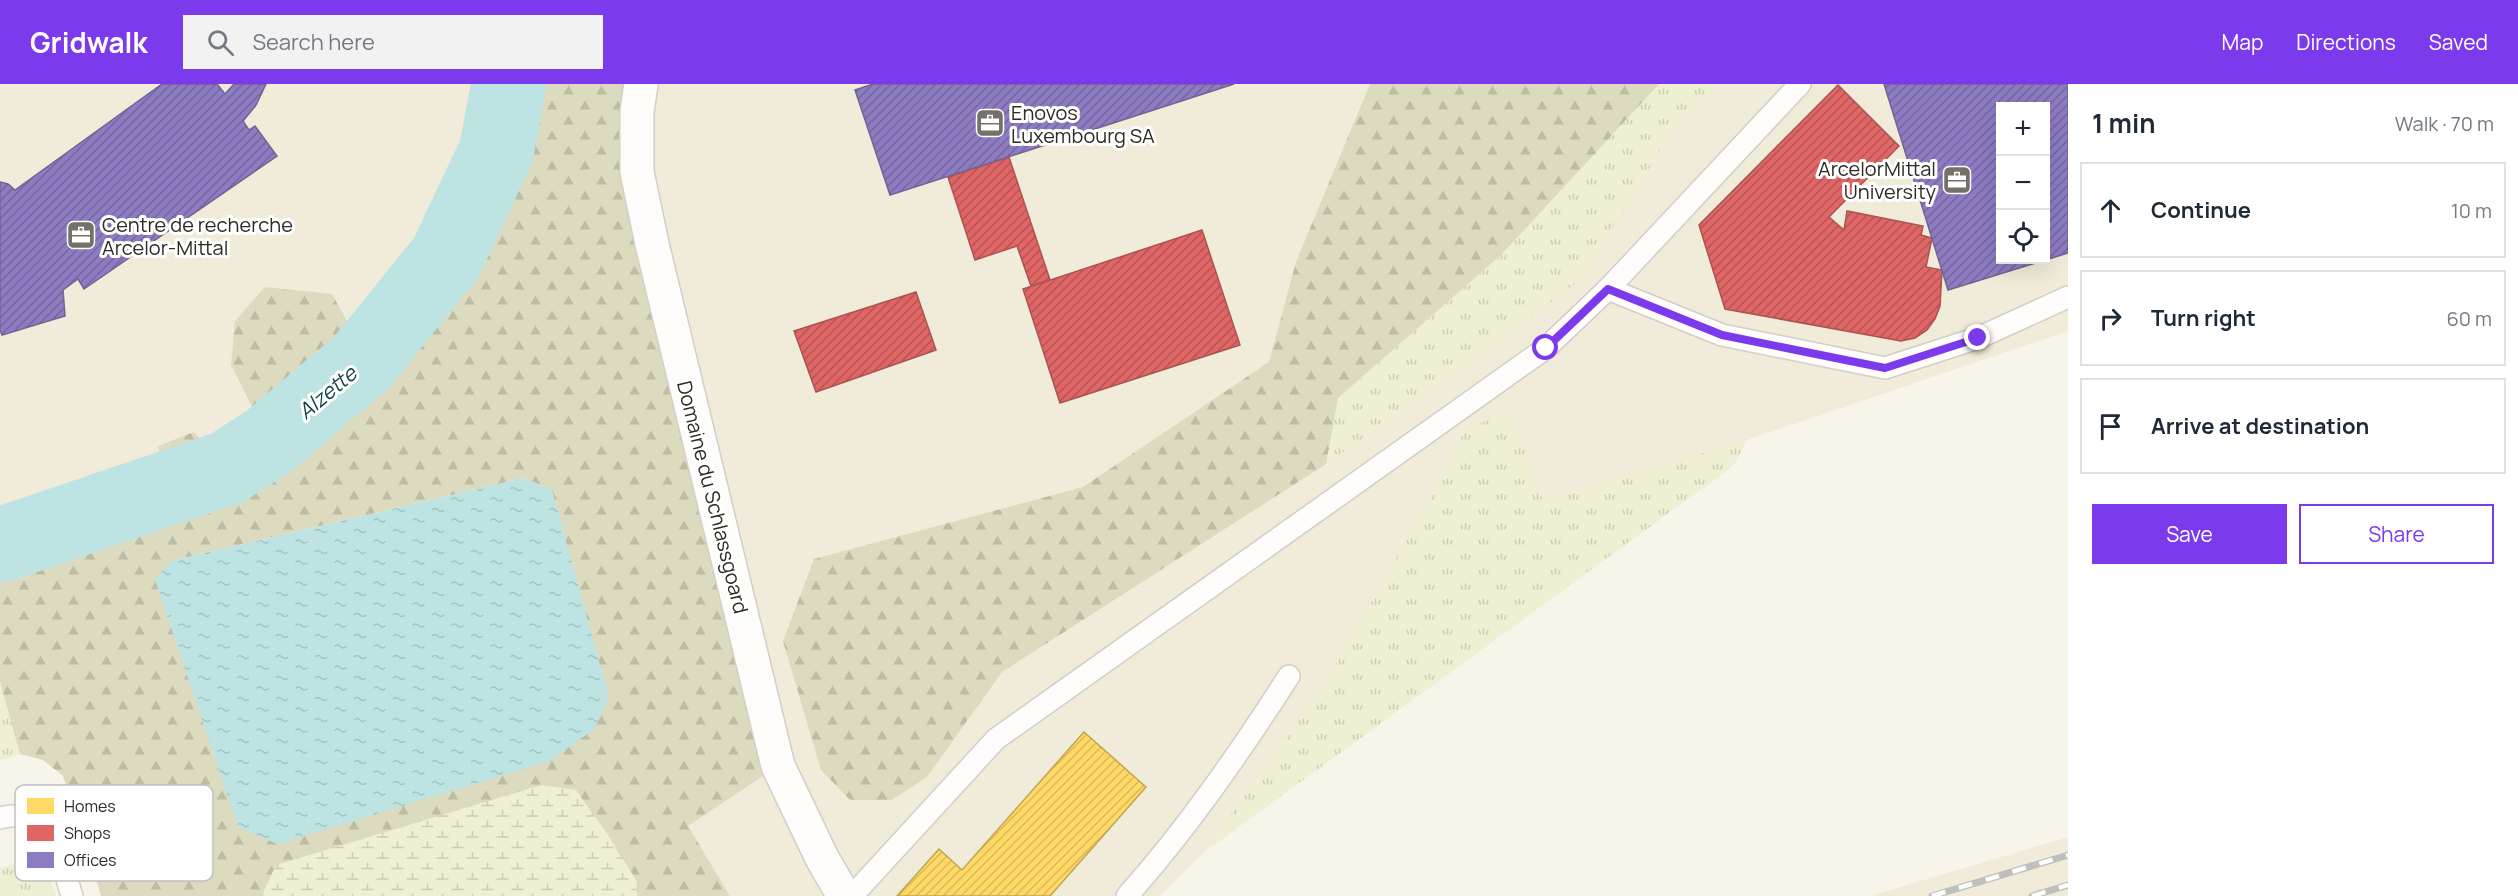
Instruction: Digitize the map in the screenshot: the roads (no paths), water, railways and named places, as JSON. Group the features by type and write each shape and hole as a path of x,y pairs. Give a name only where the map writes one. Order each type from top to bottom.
{"street":[{"name":"Domaine du Schlassgoard","path":"641,84 637,112 637,172 652,244 778,765 822,858 844,896"}],"lane":[{"path":"852,896 996,739 1546,348 1608,289 1800,84"},
{"path":"1608,289 1722,335 1885,368 1978,338 2068,297"},
{"path":"1127,896 1152,868 1261,719 1289,676"},
{"path":"68,881 72,896"}],"water":[{"path":"524,478 552,490 609,698 594,729 550,761 277,844 238,827 155,580 171,561"}],"waterway":[{"name":"Alzette","path":"0,545 227,468 269,441 361,363 446,258 496,152 509,84"}],"railway":[{"path":"1932,896 2068,855"},
{"path":"2032,896 2068,885"}],"place":[{"name":"Enovos Luxembourg SA","path":"990,123"},
{"name":"ArcelorMittal University","path":"1957,180"},
{"name":"Centre de recherche Arcelor-Mittal","path":"81,235"}]}
